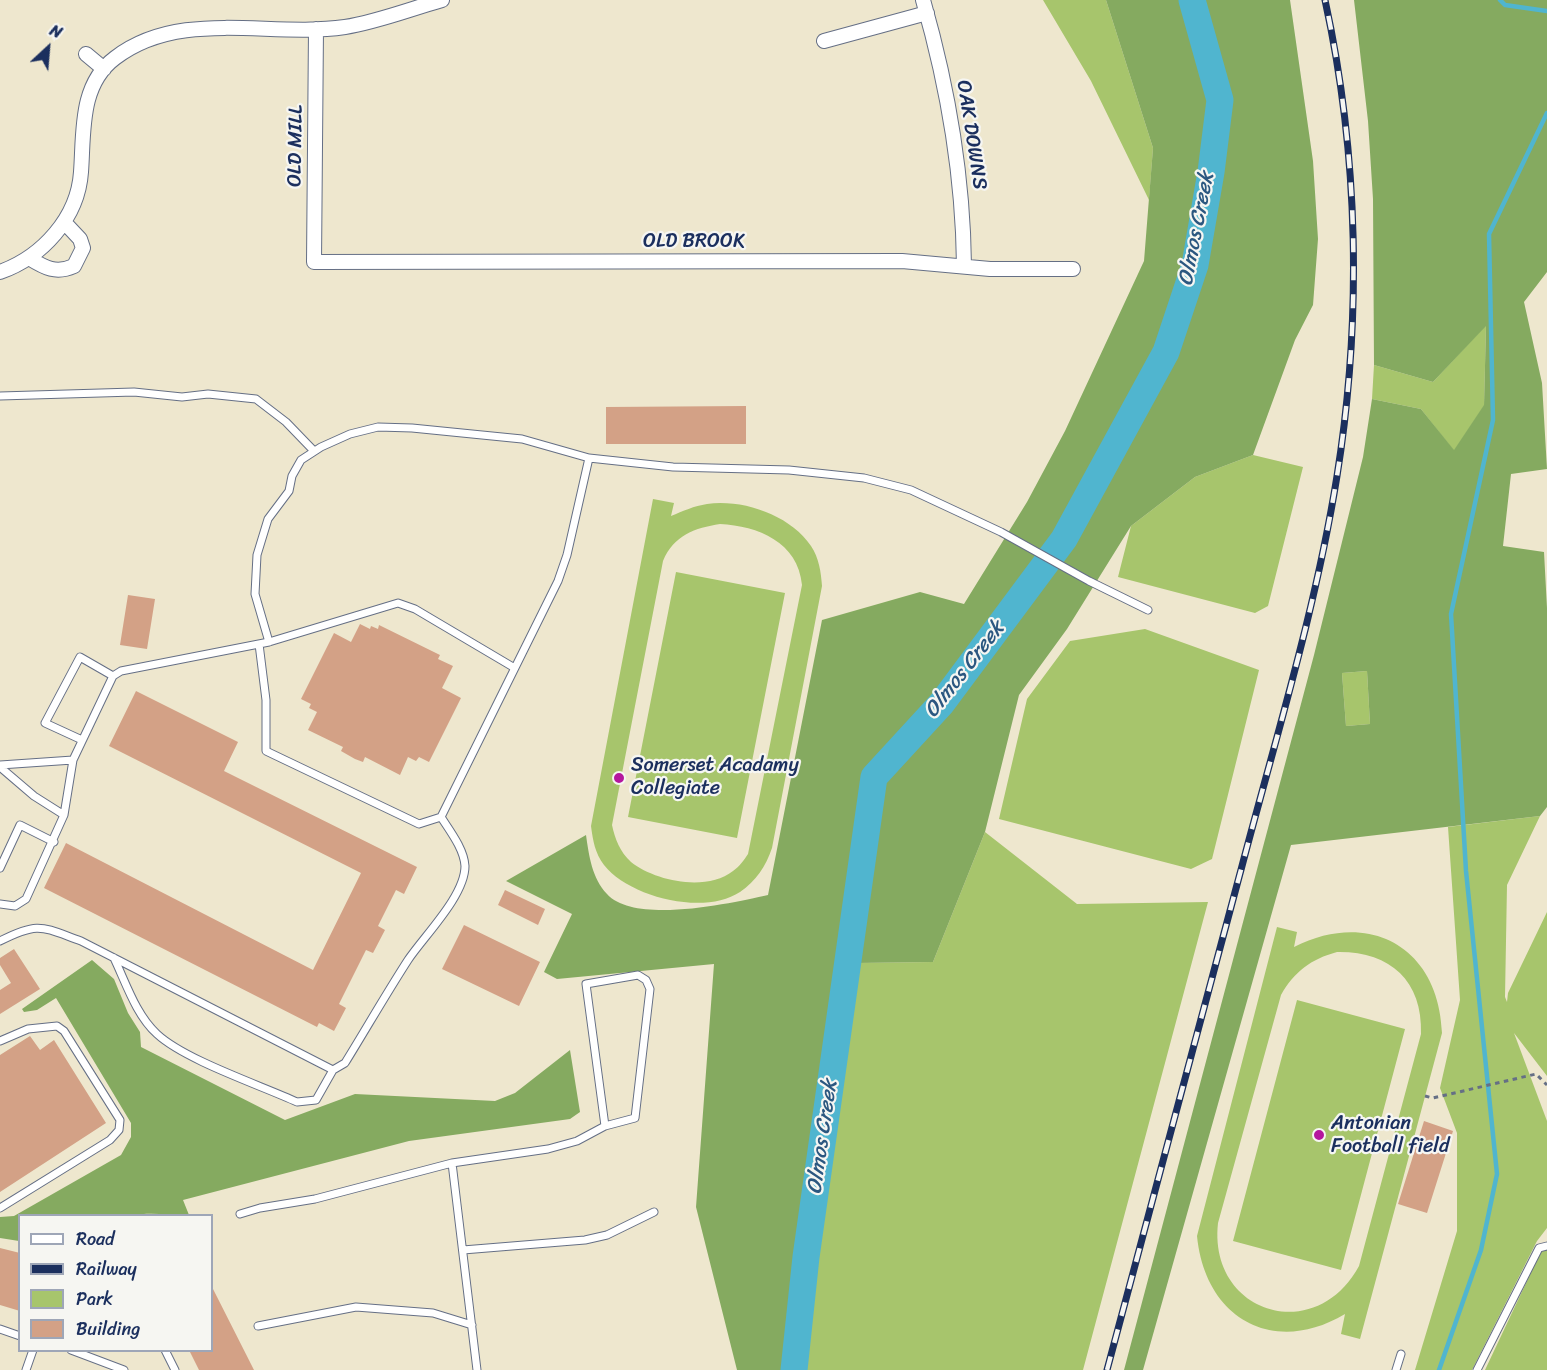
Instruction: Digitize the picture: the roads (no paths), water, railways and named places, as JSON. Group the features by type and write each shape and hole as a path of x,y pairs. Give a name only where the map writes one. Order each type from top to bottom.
{"street":[{"path":"0,272 29,258 55,235 64,222 77,196 81,173 81,127 86,105 104,69 132,46 153,36 171,32 346,27 442,0"},
{"name":"OAK DOWNS","path":"824,41 925,7 949,107 958,163 964,265"},
{"name":"OLD MILL","path":"314,262 316,29"},
{"path":"86,54 104,69"},
{"path":"29,258 45,268 57,270 74,266 83,248 80,239 64,222"},
{"name":"OLD BROOK","path":"314,262 902,261 990,269 1073,269"}],"lane":[{"path":"0,396 134,392 182,397 208,394 256,399 286,422 314,451"},
{"path":"269,642 255,594 257,555 268,519 289,491 292,476 301,460 314,451 350,434 378,427 522,439 589,458 673,467 789,470 864,478 911,490 1001,532 1089,581 1148,610"},
{"path":"259,644 266,700 266,751 419,824 441,817 513,667 558,581 567,555 589,458"},
{"path":"0,904 15,906 26,898 54,842 64,815 73,760 113,676 121,671 269,642 398,603 415,609 513,667"},
{"path":"82,740 45,723 80,657 113,676"},
{"path":"0,766 73,760"},
{"path":"0,766 34,796 64,815"},
{"path":"114,958 141,1013 156,1034 181,1050 297,1102 316,1100 333,1070 345,1063 409,960 453,899 462,881 465,866 461,852 441,817"},
{"path":"0,868 20,825 54,842"},
{"path":"0,941 22,930 37,926 81,941 333,1070"},
{"path":"240,1214 260,1208 315,1199 452,1163 548,1149 577,1141 605,1125 634,1118 650,989 646,980 638,975 586,984 605,1125"},
{"path":"0,1041 28,1029 57,1026 64,1031 120,1120 119,1130 110,1140 0,1208"},
{"path":"452,1163 477,1370"},
{"path":"463,1250 585,1240 607,1235 654,1212"},
{"path":"1477,1370 1539,1248 1547,1246"},
{"path":"258,1326 356,1307 433,1313 472,1324"},
{"path":"0,1329 18,1335"},
{"path":"26,1370 32,1352"},
{"path":"76,1352 124,1370"},
{"path":"166,1352 175,1370"},
{"path":"1396,1370 1401,1354"}],"waterway":[{"name":"Olmos Creek","path":"794,1370 806,1257 874,777 942,703 1064,539 1166,352 1195,265 1211,172 1220,100 1192,0"},
{"path":"1500,0 1505,5 1547,11"},
{"path":"1439,1370 1481,1250 1497,1174 1466,871 1451,614 1493,420 1489,234 1547,113"}],"railway":[{"path":"1107,1370 1307,623 1337,476 1350,357 1353,238 1345,118 1325,0"}],"place":[{"name":"Somerset Acadamy Collegiate","path":"619,778"},
{"name":"Antonian Football field","path":"1319,1135"}]}
